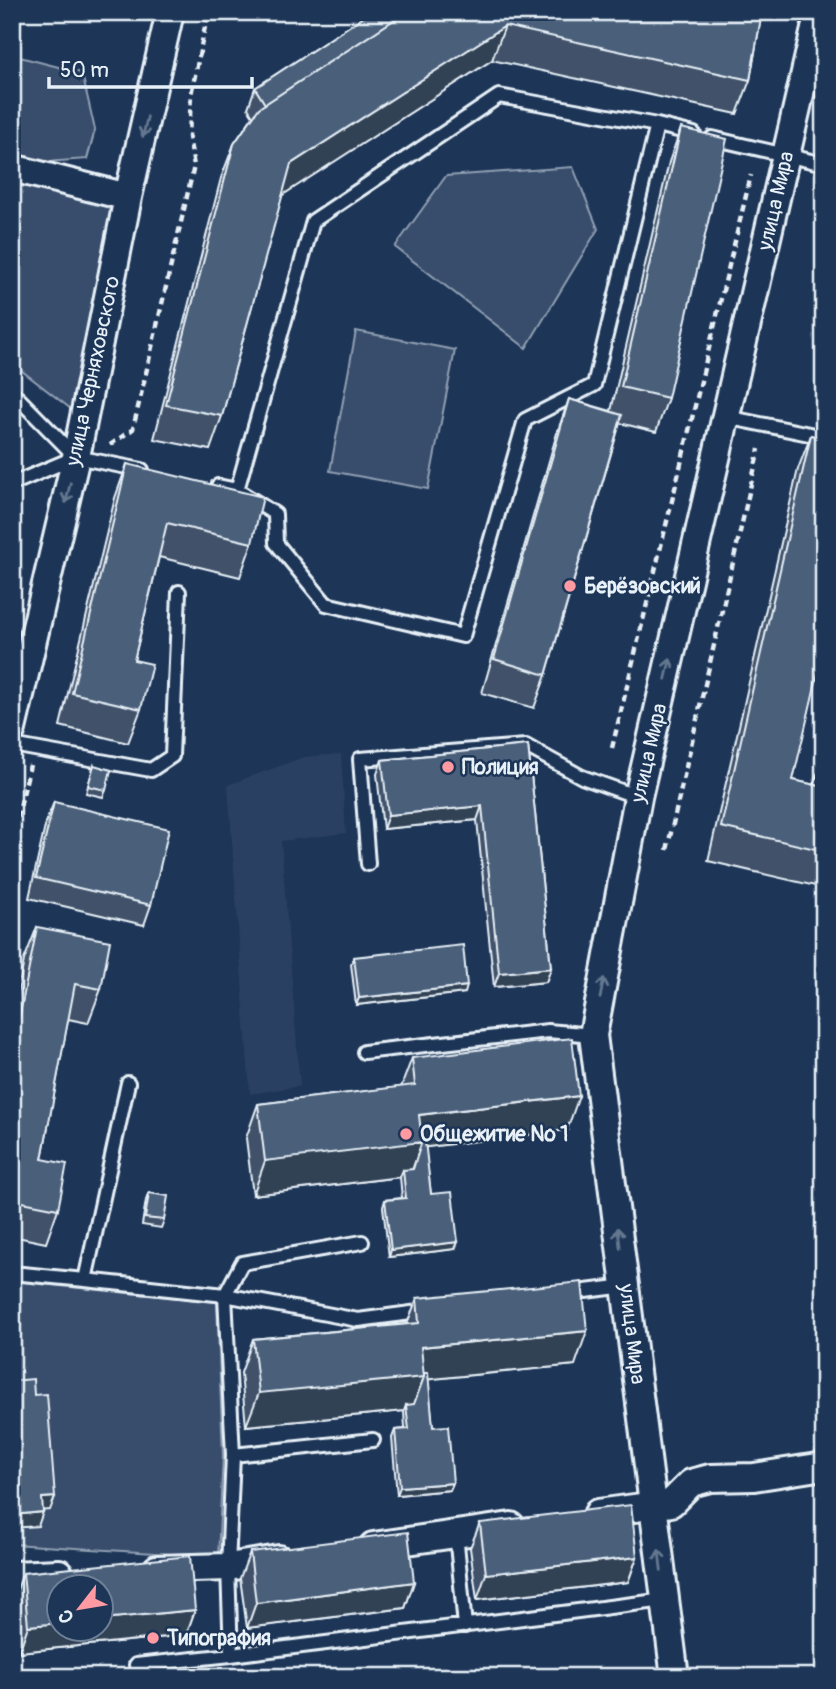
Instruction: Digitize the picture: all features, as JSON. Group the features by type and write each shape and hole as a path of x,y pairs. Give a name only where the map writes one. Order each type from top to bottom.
{"street":[{"name":"улица Черняховского","path":"12,729 76,457 128,197 170,12"},
{"name":"улица Мира","path":"675,1677 593,1035 638,797 819,12"},
{"path":"12,168 128,197"},
{"path":"575,1516 671,1503 691,1483 710,1478 754,1477 824,1466"},
{"path":"349,1549 535,1522"},
{"path":"134,1570 228,1567 309,1555"},
{"path":"12,1575 80,1572"}],"lane":[{"path":"237,490 313,220 499,96 657,125 824,164"},
{"path":"210,484 237,490 275,513 276,543 326,604 463,636 525,420 594,385 657,125"},
{"path":"12,392 76,457 156,473"},
{"path":"726,417 824,437"},
{"path":"12,484 76,457"},
{"path":"12,746 151,770 172,756 179,592"},
{"path":"368,864 360,759 526,746 582,778 638,797"},
{"path":"824,778 824,786"},
{"path":"364,1052 548,1031 593,1035"},
{"path":"85,1280 128,1083"},
{"path":"231,1655 228,1567 233,1455 225,1295 243,1263 362,1242"},
{"path":"12,1273 225,1295 358,1320 439,1310"},
{"path":"561,1294 626,1286"},
{"path":"233,1455 373,1440"},
{"path":"456,1534 465,1626"},
{"path":"136,1665 666,1600"}],"path":[{"path":"107,446 133,429 194,166 189,137 191,95 208,12"},
{"path":"612,748 758,148"},
{"path":"667,850 759,449"},
{"path":"12,841 33,749"}],"shaded area":[{"path":"12,55 82,73 95,130 87,159 45,162 12,154"},
{"path":"573,167 598,229 526,348 395,247 446,176"},
{"path":"12,175 97,196 115,216 71,409 22,371 12,369"},
{"path":"356,331 455,350 428,489 330,471"},
{"path":"341,754 346,833 281,841 300,1086 250,1094 228,785 304,757"},
{"path":"12,1281 217,1302 223,1455 218,1557 12,1544"}],"building":[{"path":"371,12 406,12 265,104 255,88"},
{"path":"406,12 762,12 750,80 505,26 291,164 222,416 166,405 234,144 259,108"},
{"path":"681,128 727,139 668,398 621,387"},
{"path":"569,399 622,415 546,675 494,659"},
{"path":"811,435 824,438 824,647 793,780 824,787 824,851 721,827"},
{"path":"127,464 263,497 252,543 167,523 134,660 152,664 141,709 72,693"},
{"path":"528,745 551,968 499,973 482,806 388,815 382,760"},
{"path":"94,765 111,770 106,790 88,786"},
{"path":"54,802 169,829 151,905 36,878"},
{"path":"37,927 110,941 101,989 75,984 42,1159 67,1164 58,1209 12,1200 12,1055"},
{"path":"463,945 467,986 359,998 354,957"},
{"path":"572,1038 579,1096 419,1115 422,1142 265,1161 258,1104 415,1085 412,1058"},
{"path":"422,1141 425,1141 431,1194 452,1192 458,1242 391,1250 385,1200 406,1198 403,1170 413,1169"},
{"path":"149,1193 168,1196 164,1220 145,1218"},
{"path":"582,1282 587,1331 421,1347 424,1377 259,1393 253,1339 419,1323 417,1298"},
{"path":"424,1373 428,1373 433,1427 448,1426 453,1483 400,1487 395,1430 409,1429 406,1405 414,1404"},
{"path":"33,1379 34,1395 47,1394 55,1497 42,1498 43,1512 12,1515 12,1381"},
{"path":"631,1505 637,1557 486,1574 480,1523"},
{"path":"408,1532 414,1582 256,1603 250,1552"},
{"path":"190,1556 195,1610 116,1618 116,1574 46,1574 46,1624 28,1626 23,1573"}],"place":[{"name":"Берёзовский","path":"570,586"},
{"name":"Полиция","path":"448,767"},
{"name":"Общежитие № 1","path":"406,1134"},
{"name":"Типография","path":"153,1638"}]}
